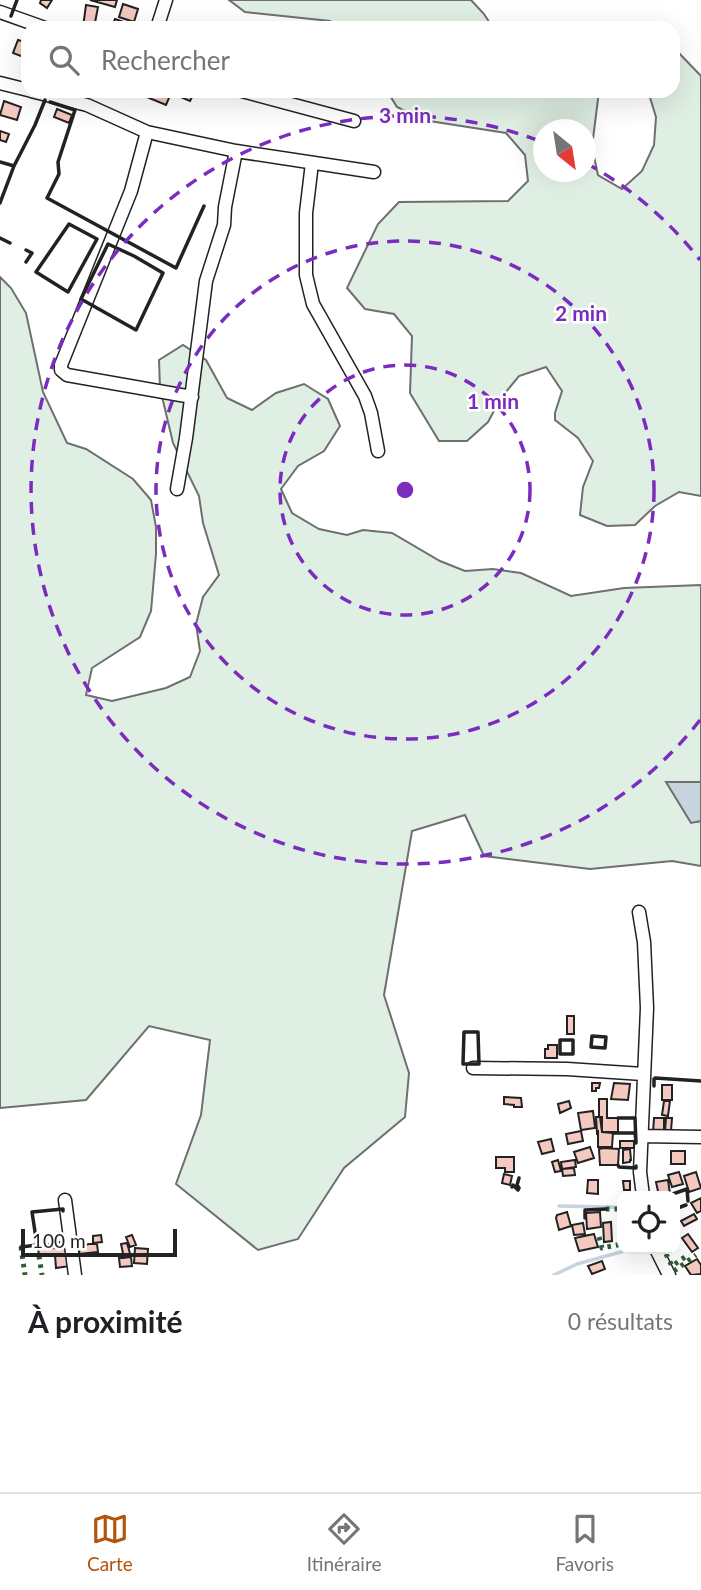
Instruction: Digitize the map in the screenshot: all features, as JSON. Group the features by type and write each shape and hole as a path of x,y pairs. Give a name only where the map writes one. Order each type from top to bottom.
{"street":[{"path":"159,21 166,0"},
{"path":"0,12 25,21"},
{"path":"0,83 21,89"},
{"path":"58,98 87,105 147,132 236,151 374,172"},
{"path":"84,98 87,105"},
{"path":"268,98 354,121"},
{"path":"147,132 131,191 61,370 67,375 192,397"},
{"path":"177,489 192,397 206,281 224,225 236,151"},
{"path":"313,163 306,213 306,275 313,303 365,396 378,451"},
{"path":"639,912 644,942 647,1008 640,1172 642,1191"},
{"path":"474,1068 567,1069 643,1074"},
{"path":"642,1136 701,1137"},
{"path":"65,1200 75,1275"},
{"path":"658,1254 669,1275"}],"green space":[{"path":"229,0 471,0 488,21 330,21 245,12"},
{"path":"680,54 701,76 701,496 679,492 655,506 635,525 607,526 580,515 583,487 593,461 578,438 555,420 562,391 546,367 519,376 501,398 488,422 467,441 439,441 410,393 412,336 394,314 365,309 347,288 378,224 399,202 508,201 528,181 525,155 506,133 423,120 397,107 391,98 598,98 596,119 533,119 533,182 596,182 596,166 598,175 622,189 642,171 654,145 656,117 650,98 680,98"},
{"path":"0,277 11,288 26,313 43,392 67,443 86,449 133,479 151,500 156,527 156,554 151,611 140,637 92,668 86,695 112,701 166,688 190,677 200,651 196,624 203,597 219,575 203,523 199,496 173,443 160,388 159,360 183,345 206,360 227,398 252,410 276,393 304,384 328,399 340,426 324,451 298,466 281,489 292,513 319,529 347,535 363,530 392,533 440,561 465,571 493,569 521,573 571,596 624,588 701,585 701,782 667,782 691,822 701,821 701,866 672,861 590,869 484,856 465,815 412,831 384,995 409,1073 405,1117 344,1168 298,1239 258,1250 176,1184 201,1115 210,1040 149,1026 86,1100 0,1108"}],"shaded area":[{"path":"666,782 701,782 701,821 691,823"}],"building":[{"path":"41,0 52,0 47,8 40,3"},
{"path":"90,0 117,0 115,7"},
{"path":"123,4 138,9 134,21 119,17"},
{"path":"86,5 98,7 95,21 84,21"},
{"path":"18,40 21,41 21,56 13,53"},
{"path":"149,98 169,98 166,105"},
{"path":"4,101 21,107 17,120 0,115"},
{"path":"57,109 72,115 69,123 54,117"},
{"path":"0,131 9,134 6,142 0,140"},
{"path":"567,1016 574,1016 574,1034 567,1034"},
{"path":"548,1045 557,1045 557,1058 545,1058"},
{"path":"592,1083 600,1083 596,1091 592,1091"},
{"path":"614,1083 630,1084 628,1100 611,1099"},
{"path":"662,1085 672,1085 672,1100 662,1100"},
{"path":"504,1097 521,1098 522,1107 504,1104"},
{"path":"599,1099 607,1099 607,1118 618,1118 618,1132 602,1132 613,1133 612,1147 598,1147 596,1117 599,1117"},
{"path":"569,1101 571,1108 560,1113 558,1104"},
{"path":"664,1101 670,1101 668,1116 662,1115"},
{"path":"593,1111 595,1128 581,1130 578,1113"},
{"path":"654,1118 664,1118 664,1132 653,1132"},
{"path":"666,1118 672,1118 671,1131 665,1131"},
{"path":"581,1131 583,1141 568,1144 566,1134"},
{"path":"551,1139 554,1151 542,1154 538,1142"},
{"path":"620,1141 634,1141 634,1148 620,1148"},
{"path":"590,1147 594,1158 578,1163 574,1152"},
{"path":"599,1149 619,1149 618,1165 600,1165"},
{"path":"630,1149 630,1162 623,1163 623,1150"},
{"path":"671,1151 685,1151 685,1164 671,1164"},
{"path":"496,1157 514,1157 514,1172 496,1168"},
{"path":"558,1160 561,1171 555,1172 552,1162"},
{"path":"575,1160 576,1167 562,1169 561,1162"},
{"path":"574,1168 575,1175 563,1176 562,1169"},
{"path":"679,1172 683,1184 672,1187 668,1175"},
{"path":"696,1172 701,1188 689,1192 684,1176"},
{"path":"504,1174 512,1176 510,1185 502,1183"},
{"path":"588,1180 598,1180 598,1194 587,1193"},
{"path":"668,1180 670,1191 658,1191 656,1182"},
{"path":"623,1181 630,1181 630,1190 624,1190"},
{"path":"701,1198 701,1211 697,1213 691,1203"},
{"path":"567,1212 571,1226 559,1230 557,1215"},
{"path":"600,1212 601,1227 587,1229 586,1213"},
{"path":"694,1214 697,1219 684,1226 681,1221"},
{"path":"611,1222 612,1241 604,1242 603,1223"},
{"path":"583,1223 585,1234 574,1235 572,1225"},
{"path":"594,1234 598,1247 579,1251 575,1238"},
{"path":"688,1234 698,1248 692,1252 682,1238"},
{"path":"101,1235 102,1242 93,1243 93,1236"},
{"path":"132,1235 136,1245 130,1247 126,1237"},
{"path":"67,1241 67,1246 53,1248 53,1243"},
{"path":"53,1243 53,1248 68,1246 70,1266 56,1268 55,1255 39,1256 38,1247"},
{"path":"127,1243 131,1257 124,1258 121,1244"},
{"path":"97,1244 98,1252 79,1254 80,1246"},
{"path":"135,1248 148,1249 147,1264 134,1263"},
{"path":"131,1257 132,1266 120,1267 119,1258"},
{"path":"697,1259 701,1265 701,1274 691,1275 685,1266"},
{"path":"602,1261 605,1269 592,1274 588,1266"}],"waterway":[{"path":"559,1206 617,1208"},
{"path":"554,1275 577,1264 617,1253"}],"hedge":[{"path":"606,1209 617,1209"},
{"path":"599,1237 602,1248 617,1245"},
{"path":"21,1247 25,1275"},
{"path":"666,1254 672,1266 688,1255"},
{"path":"674,1271 696,1255"},
{"path":"39,1256 42,1275"}],"wall":[{"path":"11,16 17,0"},
{"path":"0,203 45,100"},
{"path":"50,102 75,110 58,162 59,174 47,198 176,268 204,206"},
{"path":"0,162 14,166"},
{"path":"69,224 97,239 68,292 36,272 69,224"},
{"path":"0,238 10,243"},
{"path":"108,244 163,273 136,330 81,299 108,244"},
{"path":"26,250 32,253 26,262"},
{"path":"464,1032 478,1032 479,1064 463,1064 464,1032"},
{"path":"592,1036 606,1037 605,1048 591,1047 592,1036"},
{"path":"560,1040 573,1040 573,1054 560,1054 560,1040"},
{"path":"654,1086 655,1078 701,1081"},
{"path":"618,1118 635,1118 636,1143"},
{"path":"613,1133 635,1133"},
{"path":"618,1165 636,1166"},
{"path":"512,1187 513,1185 518,1190 519,1178"},
{"path":"680,1191 687,1189 688,1201"},
{"path":"680,1207 686,1205"},
{"path":"585,1218 585,1210 606,1209"},
{"path":"21,1247 37,1245 32,1212 63,1211"}]}
